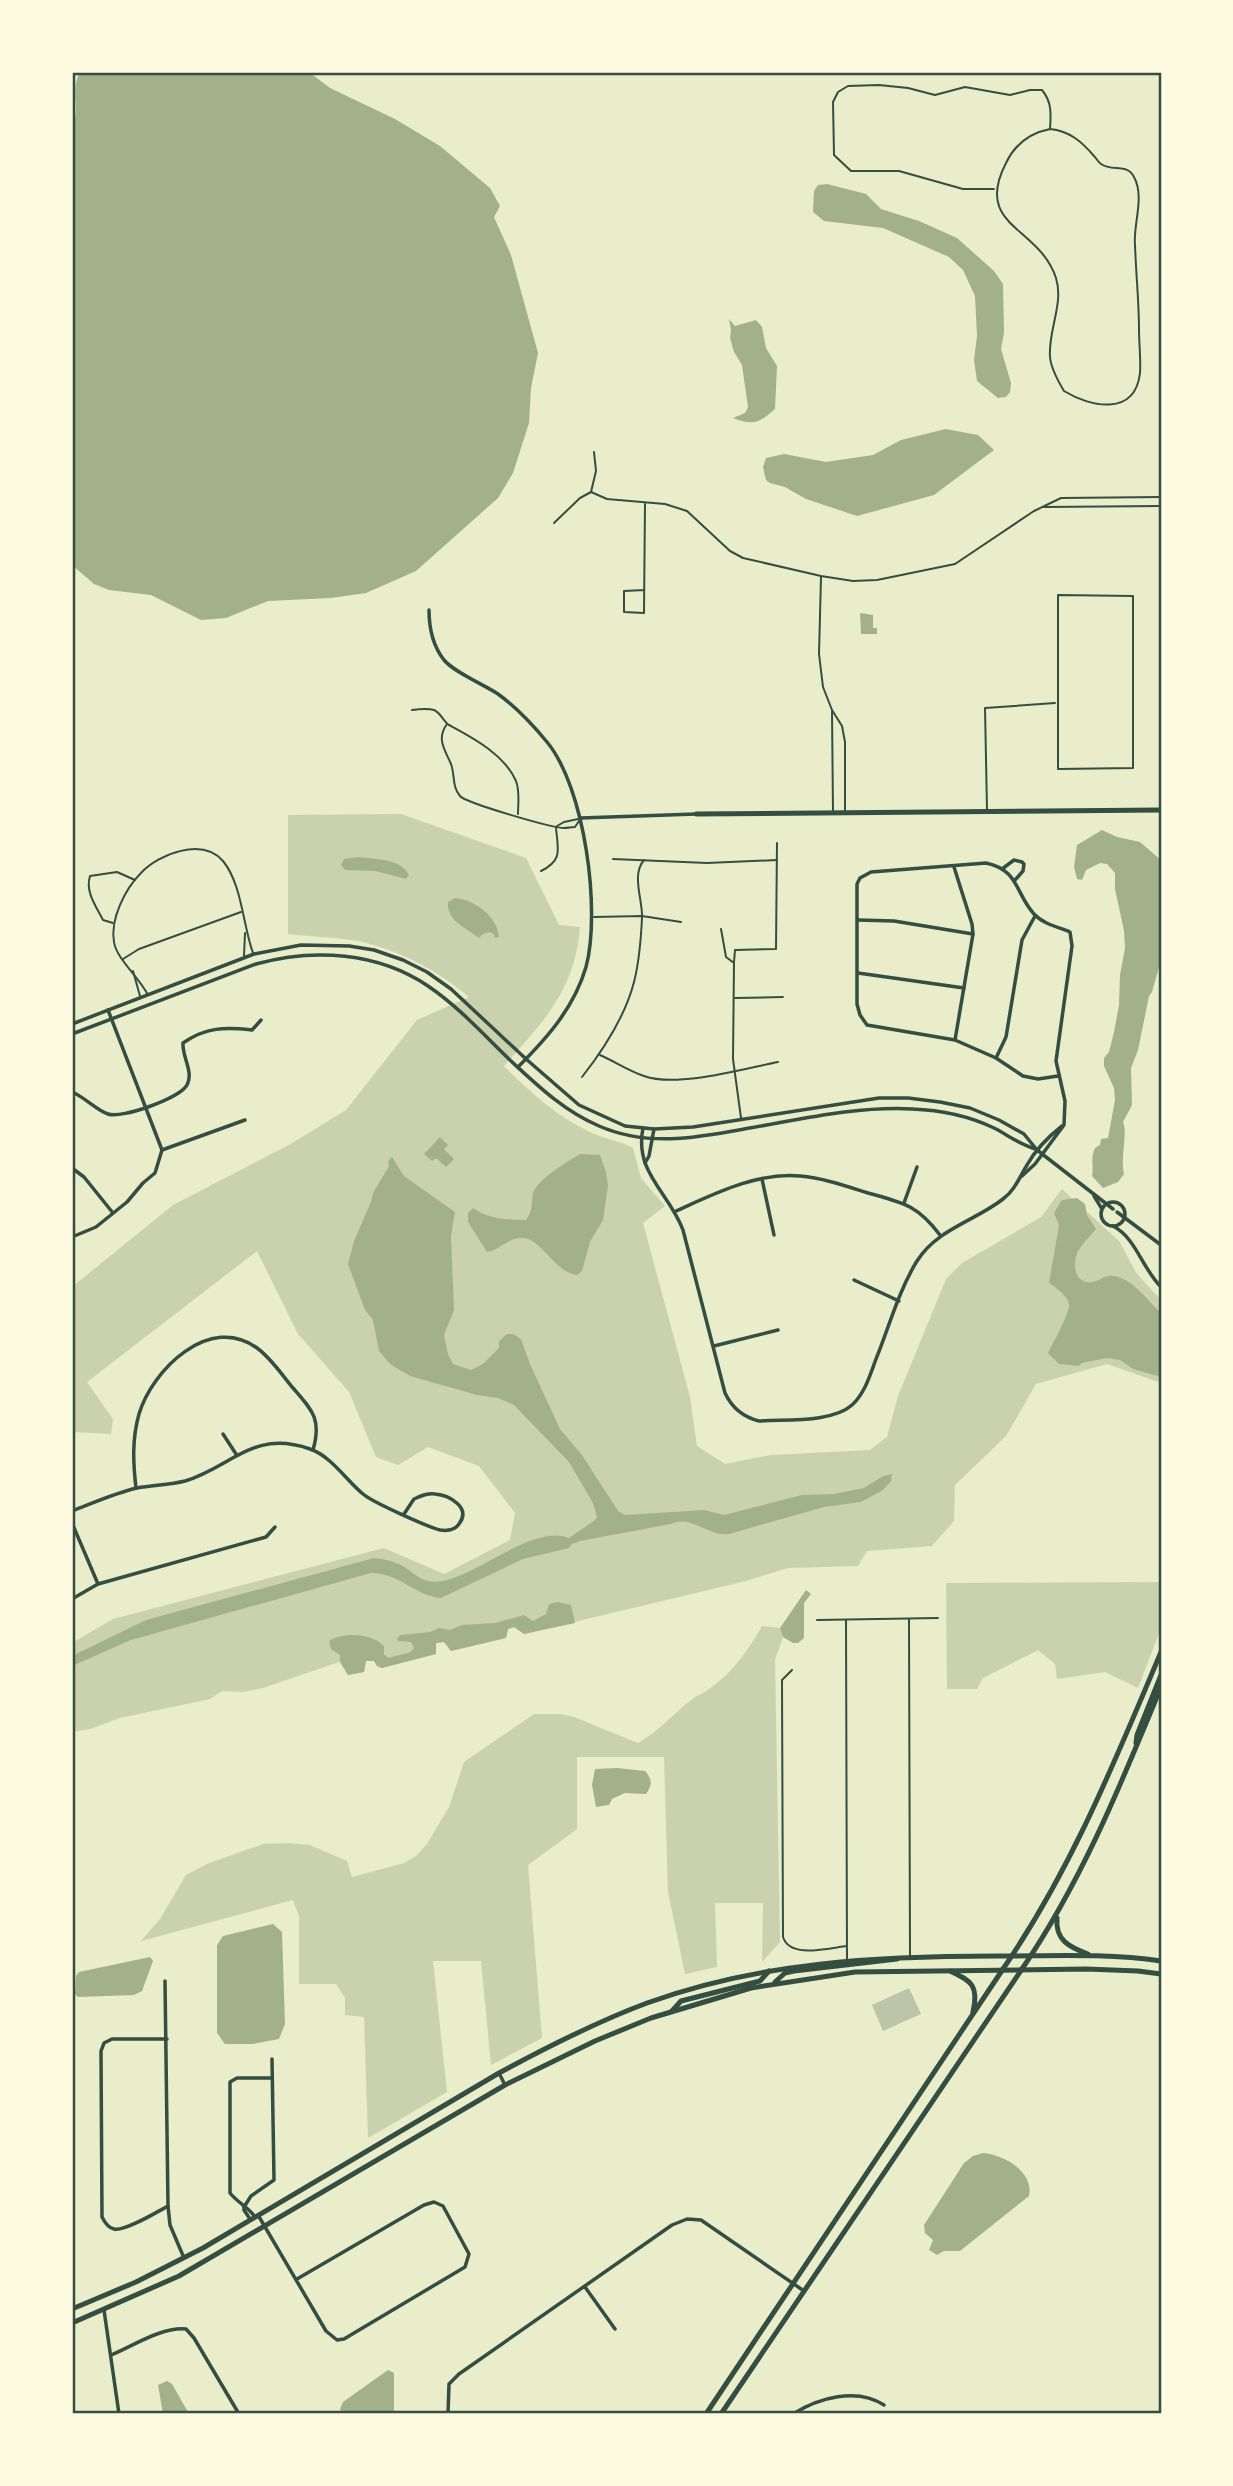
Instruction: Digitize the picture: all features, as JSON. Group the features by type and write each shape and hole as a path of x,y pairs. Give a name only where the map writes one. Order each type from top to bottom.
{"main road":[{"path":"696,814 1161,810"},
{"path":"706,2414 1012,1956 1077,1845 1161,1652"},
{"path":"1135,1750 1137,1735 1161,1675"},
{"path":"721,2414 1057,1914 1099,1835 1161,1687"},
{"path":"1057,1914 1056,1923 1062,1941 1071,1948 1093,1955"},
{"path":"72,2309 184,2258 499,2073 591,2026 648,2003 709,1984 769,1971 847,1960 908,1956 1093,1955 1161,1961"},
{"path":"774,1984 785,1973 794,1971 890,1961 908,1956"},
{"path":"947,1969 970,1982 976,1992 974,2012"},
{"path":"72,2323 179,2276 505,2085 595,2041 672,2011 751,1988 855,1972 1022,1969 1120,1970 1161,1974"},
{"path":"672,2011 681,2001 760,1981 769,1971"}],"street":[{"path":"429,610 430,629 444,660 514,706 549,745 572,789 581,818 593,917 585,969 562,1020 517,1067"},
{"path":"581,818 696,814"},
{"path":"1002,869 1014,860 1023,862 1023,872 1015,880"},
{"path":"643,1128 641,1152 649,1175 676,1212 725,1394 730,1404 749,1418 759,1421 827,1417 850,1407 865,1387 916,1262 928,1247 940,1236 1002,1200 1043,1154 1064,1125 1065,1101 1058,1076 1057,1045 1072,938 1070,932 1035,916 1015,880 1002,869 986,863 871,872 860,878 857,884 857,1004 867,1025 955,1040 996,1058 1023,1076 1038,1079 1058,1076"},
{"path":"954,867 973,934 955,1040"},
{"path":"996,1058 1006,1037 1023,940 1035,916"},
{"path":"858,920 894,922 973,934"},
{"path":"72,1024 254,954 301,945 349,946 374,950 427,972 451,989 579,1105 625,1126 654,1129 693,1127 853,1102 908,1098 940,1102 979,1112 1024,1135 1037,1150 1161,1245"},
{"path":"254,954 256,964"},
{"path":"72,1034 279,957 320,954 355,957 402,971 428,986 554,1100 599,1126 641,1139 713,1135 853,1112 912,1109 968,1118 994,1128 1025,1147 1037,1150"},
{"path":"244,958 249,966"},
{"path":"858,973 964,988"},
{"path":"148,995 151,1003"},
{"path":"140,998 143,1006"},
{"path":"72,1237 96,1227 155,1173 162,1150 108,1010"},
{"path":"72,1092 108,1114 119,1116 145,1108 178,1094 187,1086 189,1077 183,1043 209,1030 225,1027 251,1030 261,1020"},
{"path":"741,1119 743,1130"},
{"path":"162,1150 245,1120"},
{"path":"1023,1176 1037,1150 1064,1125"},
{"path":"645,1163 654,1129"},
{"path":"904,1203 917,1167"},
{"path":"72,1168 84,1177 113,1213"},
{"path":"676,1212 735,1186 798,1175 904,1203 920,1212 940,1236"},
{"path":"762,1180 774,1236"},
{"path":"1093,1194 1102,1209 1103,1221 1127,1235 1148,1273 1161,1287"},
{"path":"1102,1209 1114,1202 1121,1204 1125,1218 1120,1224 1113,1226"},
{"path":"854,1280 899,1301"},
{"path":"714,1346 778,1330"},
{"path":"136,1488 133,1453 135,1432 140,1410 150,1390 161,1373 188,1349 202,1341 219,1337 237,1339 256,1347 311,1409 317,1427 313,1450"},
{"path":"223,1434 236,1454"},
{"path":"72,1511 136,1488 184,1481 250,1448 292,1444 313,1450 331,1462 365,1496 404,1514 439,1530 450,1531 459,1524 463,1515 457,1502 435,1494 414,1499 404,1514"},
{"path":"72,1522 98,1584"},
{"path":"72,1599 98,1584 266,1537 275,1527"},
{"path":"165,1981 168,2206 170,2225 184,2258"},
{"path":"167,2039 112,2039 104,2043 101,2051 102,2217 106,2225 114,2230 123,2229 168,2206"},
{"path":"244,2207 251,2196 274,2180 272,2059"},
{"path":"499,2073 505,2085"},
{"path":"272,2078 237,2078 230,2082 230,2193 239,2204 248,2207 265,2227 326,2331 337,2340 344,2339 465,2267 469,2254 443,2206 434,2202 424,2205 297,2279"},
{"path":"877,2155 890,2164"},
{"path":"448,2414 449,2384 459,2374 672,2225 687,2219 701,2220 804,2291"},
{"path":"585,2287 615,2329"},
{"path":"104,2311 119,2414"},
{"path":"111,2355 176,2328 186,2329 239,2414"},
{"path":"793,2414 819,2399 873,2397 884,2405"}],"lane":[{"path":"995,189 963,189 899,171 851,171 834,155 833,102 838,92 848,86 879,85 908,88 935,95 965,87 1010,94 1042,90 1049,99 1050,129"},
{"path":"1050,129 1079,140 1101,164 1122,167 1133,173 1137,184 1134,240 1139,300 1140,374 1136,386 1127,398 1116,404 1103,406 1064,391 1050,360 1050,343 1058,302 1056,278 1048,261 1038,249 1005,219 997,207 995,189 1012,151 1024,139 1038,131 1050,129"},
{"path":"554,523 580,498 591,492 596,471 594,452"},
{"path":"591,492 607,499 665,504 687,511 724,546 743,558 853,581 870,581 956,564 1061,498 1161,497"},
{"path":"644,590 624,591 624,612 644,613 645,503"},
{"path":"1043,507 1161,506"},
{"path":"821,576 819,654 823,687 842,726 845,741 845,813"},
{"path":"1058,595 1133,596 1133,768 1058,769 1056,703 1058,595"},
{"path":"987,811 985,708 1056,703"},
{"path":"412,710 432,710 441,715 447,724 457,727 486,747 506,766 516,782 518,816"},
{"path":"832,710 833,813"},
{"path":"447,724 443,730 442,747 452,766 455,787 466,801 556,827 575,827 581,818"},
{"path":"556,827 581,818"},
{"path":"541,871 554,864 558,858 556,827"},
{"path":"741,1119 734,1071 734,950 776,949 777,843"},
{"path":"148,995 132,970 116,954 114,924 120,905 141,872 159,859 179,851 202,849 214,854 224,863 254,954"},
{"path":"613,859 707,863 777,860"},
{"path":"582,1077 600,1054 619,1021 634,982 642,916 638,873 644,860"},
{"path":"114,924 103,920 89,892 90,876 117,872 135,880"},
{"path":"122,960 139,949 242,911"},
{"path":"593,917 642,916 681,922"},
{"path":"721,929 726,957 734,963"},
{"path":"244,958 243,941 246,932"},
{"path":"132,970 140,998"},
{"path":"734,998 783,997"},
{"path":"600,1054 645,1077 687,1078 778,1062"},
{"path":"817,1620 938,1618"},
{"path":"908,1956 909,1619"},
{"path":"846,1620 847,1960"},
{"path":"792,1670 782,1680 783,1937 785,1944 793,1949 847,1946"}],"shaded area":[{"path":"80,72 309,72 330,88 395,119 440,146 490,188 500,206 494,217 511,255 538,353 531,388 529,423 513,473 498,498 416,571 366,593 331,598 268,601 226,618 201,620 151,595 109,590 94,584 72,565 72,127"},
{"path":"827,184 866,194 881,209 919,221 957,238 994,271 1003,284 1004,333 1001,349 1011,383 1006,397 998,398 977,381 974,360 977,336 975,296 963,270 949,257 883,228 824,221 813,212 814,191 818,185"},
{"path":"729,319 735,326 756,320 762,327 766,348 777,366 775,409 756,422 733,418 745,413 748,407 742,365 730,338"},
{"path":"946,429 978,435 994,450 934,495 857,516 806,499 766,480 763,467 766,458 784,454 826,462 873,455 901,440"},
{"path":"860,613 873,615 873,628 877,628 877,634 861,634"},
{"path":"401,814 526,858 559,925 580,927 572,969 564,987 544,1019 504,1066 534,1094 567,1119 592,1133 633,1148 641,1178 665,1206 643,1223 690,1397 697,1446 725,1464 771,1455 870,1450 887,1437 898,1396 946,1279 962,1263 1041,1217 1062,1189 1119,1241 1137,1274 1161,1300 1161,1383 1107,1364 1036,1384 1006,1436 955,1485 954,1521 932,1546 867,1551 858,1566 788,1568 746,1581 524,1634 514,1627 508,1629 506,1638 451,1651 444,1642 436,1643 436,1654 382,1668 374,1661 366,1661 364,1672 348,1675 339,1662 263,1688 243,1692 222,1691 210,1699 120,1718 90,1729 72,1732 72,1643 113,1619 384,1548 444,1574 510,1540 515,1513 479,1466 428,1447 398,1465 376,1457 349,1392 298,1334 257,1251 87,1382 113,1419 111,1434 72,1432 72,1287 173,1205 289,1145 346,1110 417,1020 469,997 431,970 388,950 358,941 288,934 288,815"},
{"path":"1102,830 1117,837 1140,842 1161,860 1161,960 1131,1068 1132,1105 1123,1122 1124,1174 1118,1182 1103,1188 1092,1176 1092,1159 1101,1139 1108,1138 1115,1100 1104,1058 1109,1052 1119,1005 1120,975 1125,948 1124,931 1115,889 1115,873 1107,864 1100,863 1086,870 1082,880 1077,879 1074,867 1077,845"},
{"path":"359,857 400,865 409,875 406,879 375,871 345,870 341,865 344,859"},
{"path":"455,898 463,899 484,910 494,922 499,937 495,938 494,934 489,932 479,938 458,923 448,908 448,902"},
{"path":"440,1137 448,1145 444,1149 454,1159 446,1167 436,1158 432,1161 424,1154"},
{"path":"580,1154 600,1155 608,1186 603,1220 590,1242 582,1271 577,1275 569,1273 537,1244 523,1238 513,1239 487,1252 468,1222 468,1213 473,1208 492,1217 526,1220 531,1210 533,1193 540,1182"},
{"path":"392,1157 404,1176 455,1212 451,1236 454,1310 444,1335 453,1364 471,1370 483,1364 499,1348 499,1341 507,1334 521,1339 560,1429 582,1455 618,1511 625,1515 704,1510 724,1515 802,1495 834,1494 864,1488 883,1476 892,1474 891,1481 883,1490 861,1502 824,1507 729,1534 678,1522 580,1541 569,1548 523,1559 441,1598 423,1593 391,1577 371,1573 131,1640 72,1666 72,1656 146,1620 374,1558 400,1565 424,1580 443,1581 535,1539 553,1536 569,1538 597,1517 593,1503 569,1462 514,1405 498,1398 477,1395 410,1376 390,1364 379,1351 373,1320 365,1310 348,1264 373,1193"},
{"path":"1077,1198 1085,1204 1087,1215 1096,1229 1078,1251 1075,1260 1077,1274 1082,1281 1087,1282 1107,1276 1128,1281 1161,1313 1161,1377 1133,1369 1120,1360 1107,1358 1078,1366 1059,1364 1048,1353 1069,1308 1064,1295 1049,1283 1059,1225 1054,1213 1062,1200"},
{"path":"1161,1582 1161,1628 1138,1688 1105,1672 1057,1679 1055,1664 1038,1650 983,1678 977,1689 947,1689 946,1583"},
{"path":"806,1590 811,1594 804,1603 804,1638 793,1643 783,1637 780,1628"},
{"path":"558,1602 571,1605 575,1623 524,1634 514,1627 508,1629 506,1638 451,1651 444,1642 436,1643 436,1654 382,1668 374,1661 366,1661 364,1672 348,1675 340,1661 340,1655 331,1649 329,1641 342,1636 372,1638 384,1646 384,1654 388,1658 411,1652 414,1648 411,1642 398,1641 397,1638 401,1635 430,1632 439,1628 450,1630 462,1625 495,1623 524,1615 533,1621 546,1614 549,1604"},
{"path":"762,1626 780,1628 783,1637 775,1660 780,1942 762,1962 763,1903 715,1903 717,1967 685,1974 668,1892 664,1757 577,1757 577,1829 528,1865 542,2038 491,2065 481,1961 433,1961 447,2092 368,2138 364,2017 345,2015 345,1998 336,1984 299,1984 299,1916 293,1900 141,1941 160,1919 186,1875 209,1863 263,1844 310,1845 347,1861 352,1877 404,1863 416,1856 427,1844 449,1807 464,1762 534,1714 574,1717 638,1743 725,1676 745,1653"},
{"path":"595,1769 645,1771 650,1780 648,1791 646,1794 625,1793 612,1799 609,1805 596,1807 592,1785"},
{"path":"273,1924 282,1932 285,2024 279,2039 253,2044 225,2044 217,2033 217,1945 223,1936"},
{"path":"150,1957 153,1961 142,1991 134,1995 78,1997 75,1994 76,1976 79,1972"},
{"path":"983,2153 1000,2157 1016,2166 1027,2179 1029,2196 960,2251 944,2251 937,2255 929,2250 933,2240 925,2233 924,2225 964,2163"},
{"path":"388,2370 394,2373 394,2414 343,2414 340,2409 343,2402"},
{"path":"167,2381 172,2384 189,2414 163,2414 158,2385"}],"building":[{"path":"909,1988 921,2014 883,2031 872,2005"}]}
